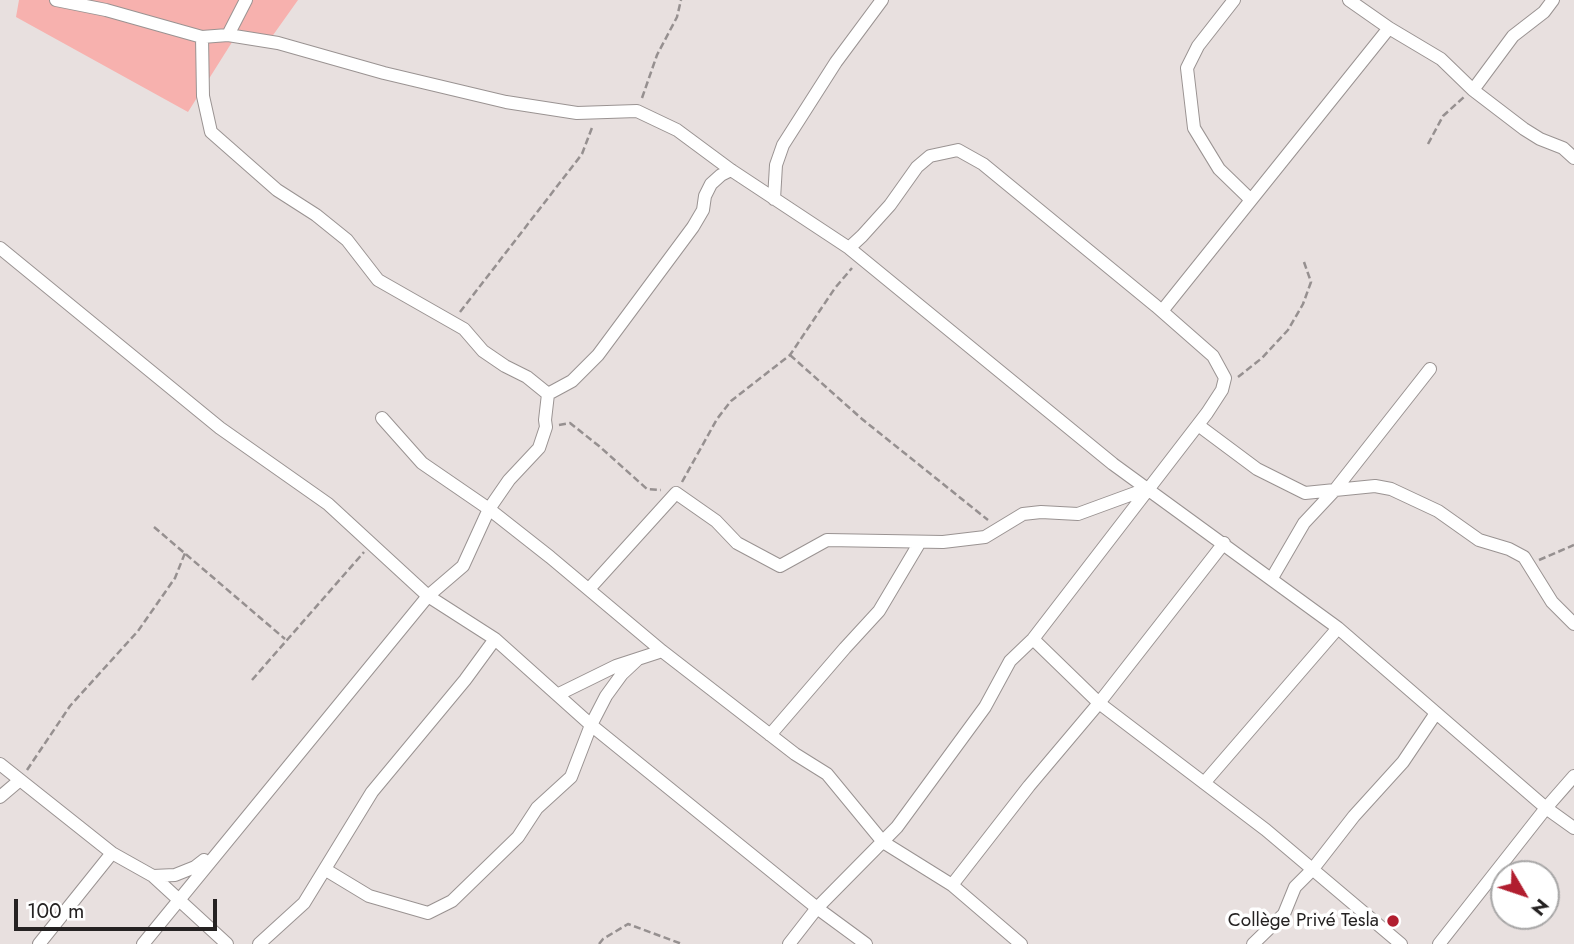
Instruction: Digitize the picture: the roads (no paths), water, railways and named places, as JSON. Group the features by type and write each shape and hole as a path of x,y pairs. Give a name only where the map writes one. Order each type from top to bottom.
{"street":[{"path":"57,0 106,10 202,37 228,35 278,43 506,102 578,113 637,111 677,130 849,248 1113,464 1150,488 1338,628 1546,808 1574,828"},
{"path":"228,35 246,0"},
{"path":"774,199 776,165 783,145 836,62 882,0"},
{"path":"1234,0 1198,46 1188,68 1194,128 1219,169 1251,200"},
{"path":"1349,0 1441,60 1473,90 1524,129 1563,148 1574,158"},
{"path":"1359,0 1367,13"},
{"path":"1473,90 1513,36 1544,12 1553,0"},
{"path":"1162,311 1389,28"},
{"path":"202,37 203,96 211,132 277,190 316,215 347,240 378,280 464,329 483,351 527,377 548,394"},
{"path":"789,944 817,908 897,827 985,707 1010,661 1033,639 1198,425 1222,390 1225,378 1213,356 1162,311 983,164 958,150 930,156 917,167 883,213 849,248"},
{"path":"548,394 572,381 598,355 693,227 703,211 705,195 711,184 732,170"},
{"path":"0,248 220,428 328,504 428,596 495,639 591,725 817,908 866,944"},
{"path":"1272,578 1304,523 1334,491 1430,369"},
{"path":"143,944 428,596 463,566 489,509 509,480 539,448 546,427 548,394"},
{"path":"382,418 422,463 489,509 662,651 795,754 827,774 883,842 952,885 1020,944"},
{"path":"1198,425 1257,469 1305,493 1366,486 1391,489 1438,511 1479,540 1509,549 1524,557 1552,602 1574,624"},
{"path":"589,589 676,493 716,521 737,543 780,566 828,540 943,542 985,537 1023,514 1078,514 1150,488"},
{"path":"770,735 879,611 920,542"},
{"path":"952,885 1028,786 1098,703 1224,543"},
{"path":"1204,783 1338,628"},
{"path":"259,944 304,903 372,792 465,680 495,639"},
{"path":"1033,639 1098,703 1266,830 1401,944"},
{"path":"559,694 616,666 662,651"},
{"path":"326,870 369,896 428,913 452,901 518,837 537,808 571,777 591,725 606,696 622,674 638,659"},
{"path":"1253,944 1284,914 1295,887 1403,762 1436,713"},
{"path":"0,764 112,853 153,876 177,901 227,944"},
{"path":"1439,944 1574,776"},
{"path":"0,797 20,779"},
{"path":"153,876 175,875 195,867 220,849"},
{"path":"39,944 112,853"}],"place":[{"name":"Collège Privé Tesla","path":"1393,921"}]}
